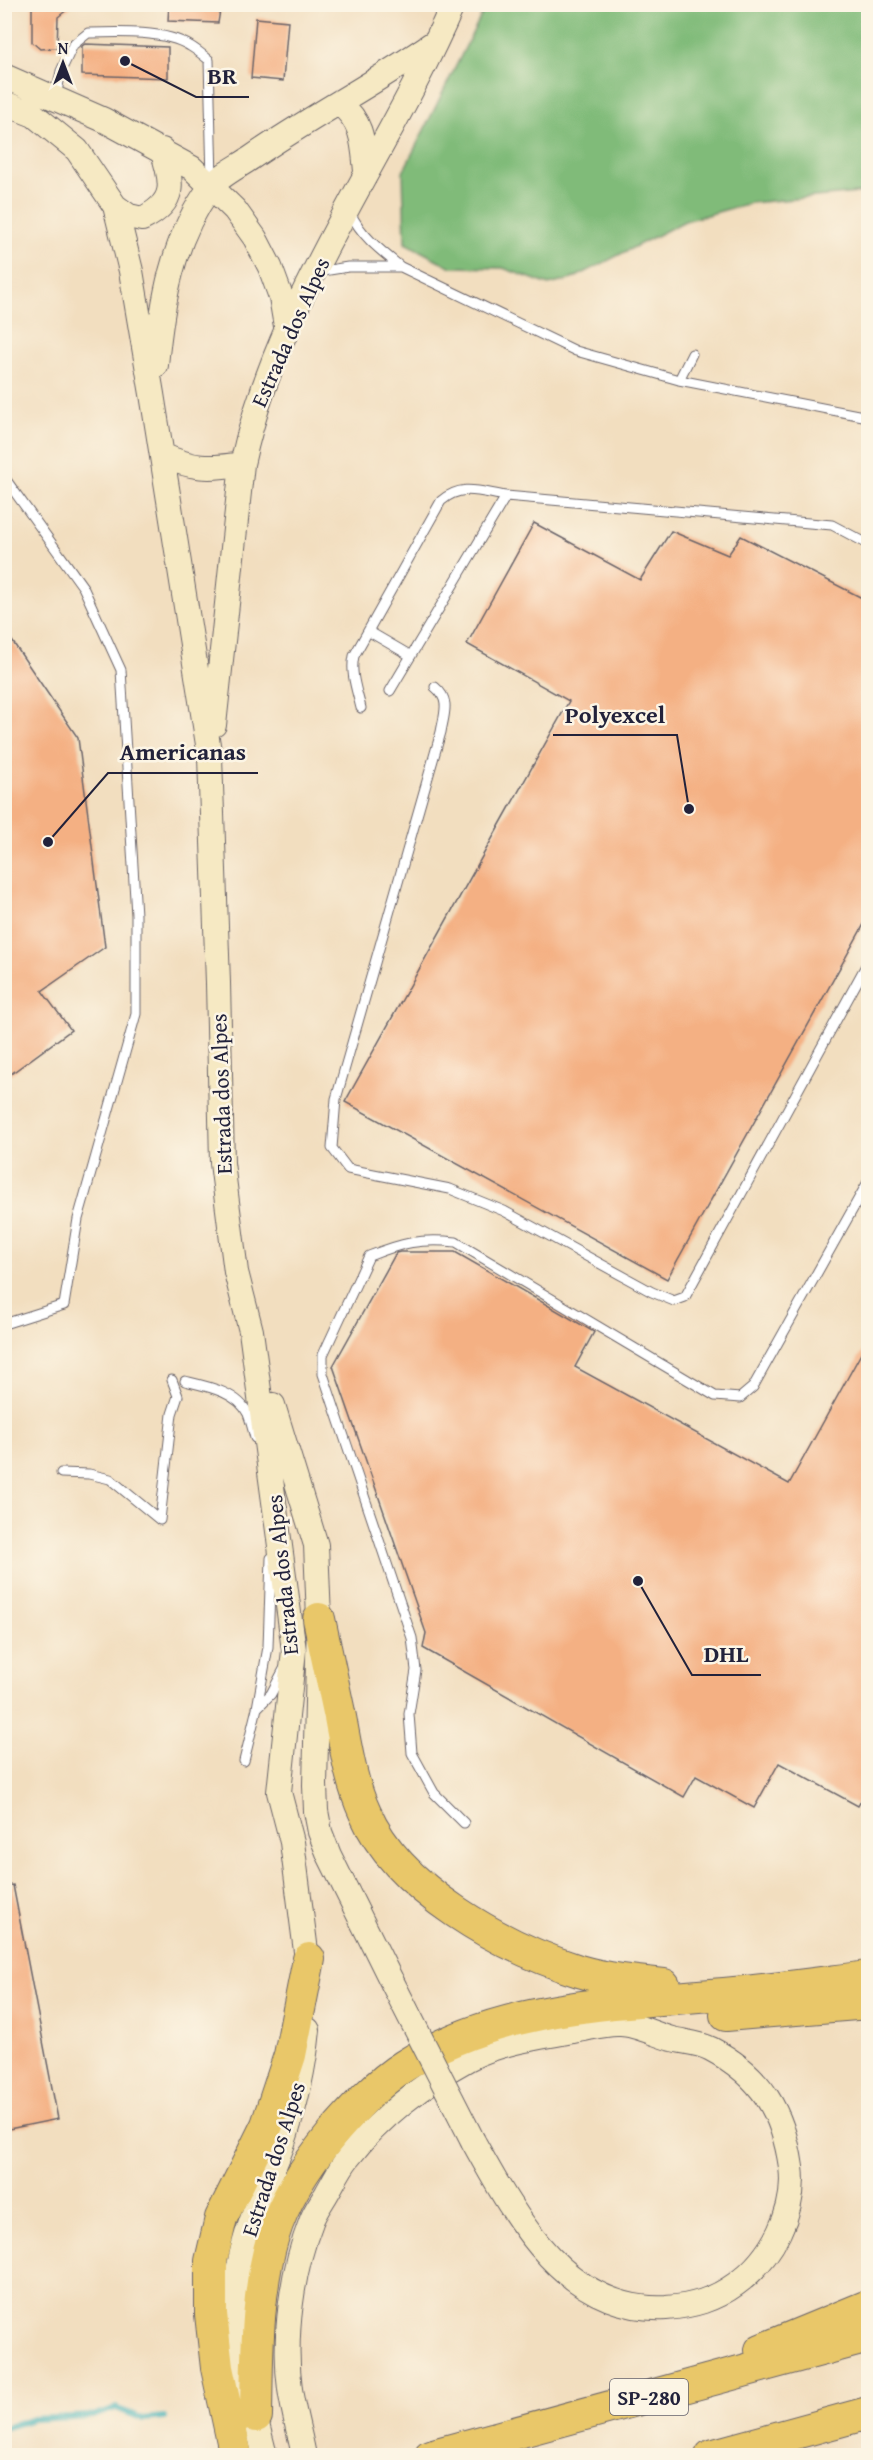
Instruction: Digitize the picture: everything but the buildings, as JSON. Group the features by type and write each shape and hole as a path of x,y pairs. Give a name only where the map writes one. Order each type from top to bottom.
{"highway":[{"path":"319,1619 346,1755 365,1814 386,1848 413,1878 445,1904 496,1937 536,1956 621,1981 739,1993"},
{"path":"236,2456 217,2368 211,2314 211,2262 221,2218 267,2125 290,2055 309,1959"},
{"path":"255,2416 261,2299 265,2268 274,2234 293,2192 319,2150 354,2109 404,2066 465,2035 545,2011 739,1993 859,1975"},
{"path":"621,2023 868,2003"},
{"path":"649,2397 868,2306"},
{"name":"SP-280","path":"430,2456 868,2337"},
{"path":"711,2456 868,2413"}],"main road":[{"name":"Estrada dos Alpes","path":"210,757 242,464 250,424 267,376 315,272 366,171 438,40 453,4"},
{"path":"152,394 167,287 177,251 189,220 212,186 275,141 340,104 438,40"},
{"path":"4,76 104,120 162,150 192,168 212,186 235,210 260,248 281,297 286,332"},
{"path":"4,103 34,114 77,150 115,206 129,216 142,219 165,204 170,191 170,175 162,150"},
{"path":"340,104 350,112 362,133 366,171"},
{"name":"Estrada dos Alpes","path":"115,206 131,271 210,757 219,983 222,1163 236,1272 251,1331 294,1650 279,1792 292,1842 309,1959 310,2008 306,2055 297,2102 249,2228 239,2267 236,2316 242,2365 265,2456"},
{"path":"162,455 184,465 216,468 242,464"},
{"path":"251,1331 316,1545 319,1619 316,1811 320,1832 329,1855 392,1982 473,2141 501,2191 530,2234 573,2279 596,2295 633,2306 653,2308 690,2306 714,2298 748,2274 776,2238 789,2207 792,2175 786,2137 773,2104 746,2072 709,2048 621,2023 526,2039 470,2058 422,2090 381,2122 348,2158 311,2221 294,2284 287,2341 290,2389 304,2456"}],"lane":[{"path":"56,99 61,71 73,45 88,33 146,34 170,38 189,45 209,60 212,186"},
{"path":"348,206 359,228 376,248 401,267 576,351 679,380 868,417"},
{"path":"315,272 348,267 401,267"},
{"path":"679,380 692,354"},
{"path":"4,477 83,586 121,670 136,915 136,1014 78,1219 64,1305 4,1324"},
{"path":"362,708 352,665 354,656 441,501 451,492 465,489 506,496 832,525 868,544"},
{"path":"390,692 506,496"},
{"path":"368,631 411,657"},
{"path":"435,687 444,694 446,705 441,732 398,875 336,1099 332,1148 348,1169 450,1188 504,1211 652,1292 674,1301 685,1297 868,962"},
{"path":"464,1823 434,1793 412,1754 409,1714 416,1670 412,1638 323,1374 323,1355 369,1256 403,1242 434,1239 456,1242 716,1396 740,1398 753,1388 868,1182"},
{"path":"61,1473 89,1474 110,1479 160,1520 172,1414 178,1396 172,1380"},
{"path":"185,1381 212,1388 234,1398 247,1412 257,1444 268,1500 271,1552 267,1647 257,1707 244,1761"},
{"path":"257,1707 271,1694 294,1650"}],"green space":[{"path":"487,4 868,5 868,192 750,203 685,221 572,279 549,285 503,268 451,267 405,243 403,172"}],"waterway":[{"path":"4,2428 33,2419 93,2416 116,2408 143,2419 164,2417"}],"place":[{"name":"BR","path":"125,61"},
{"name":"Polyexcel","path":"689,809"},
{"name":"Americanas","path":"48,842"},
{"name":"DHL","path":"638,1581"}]}
